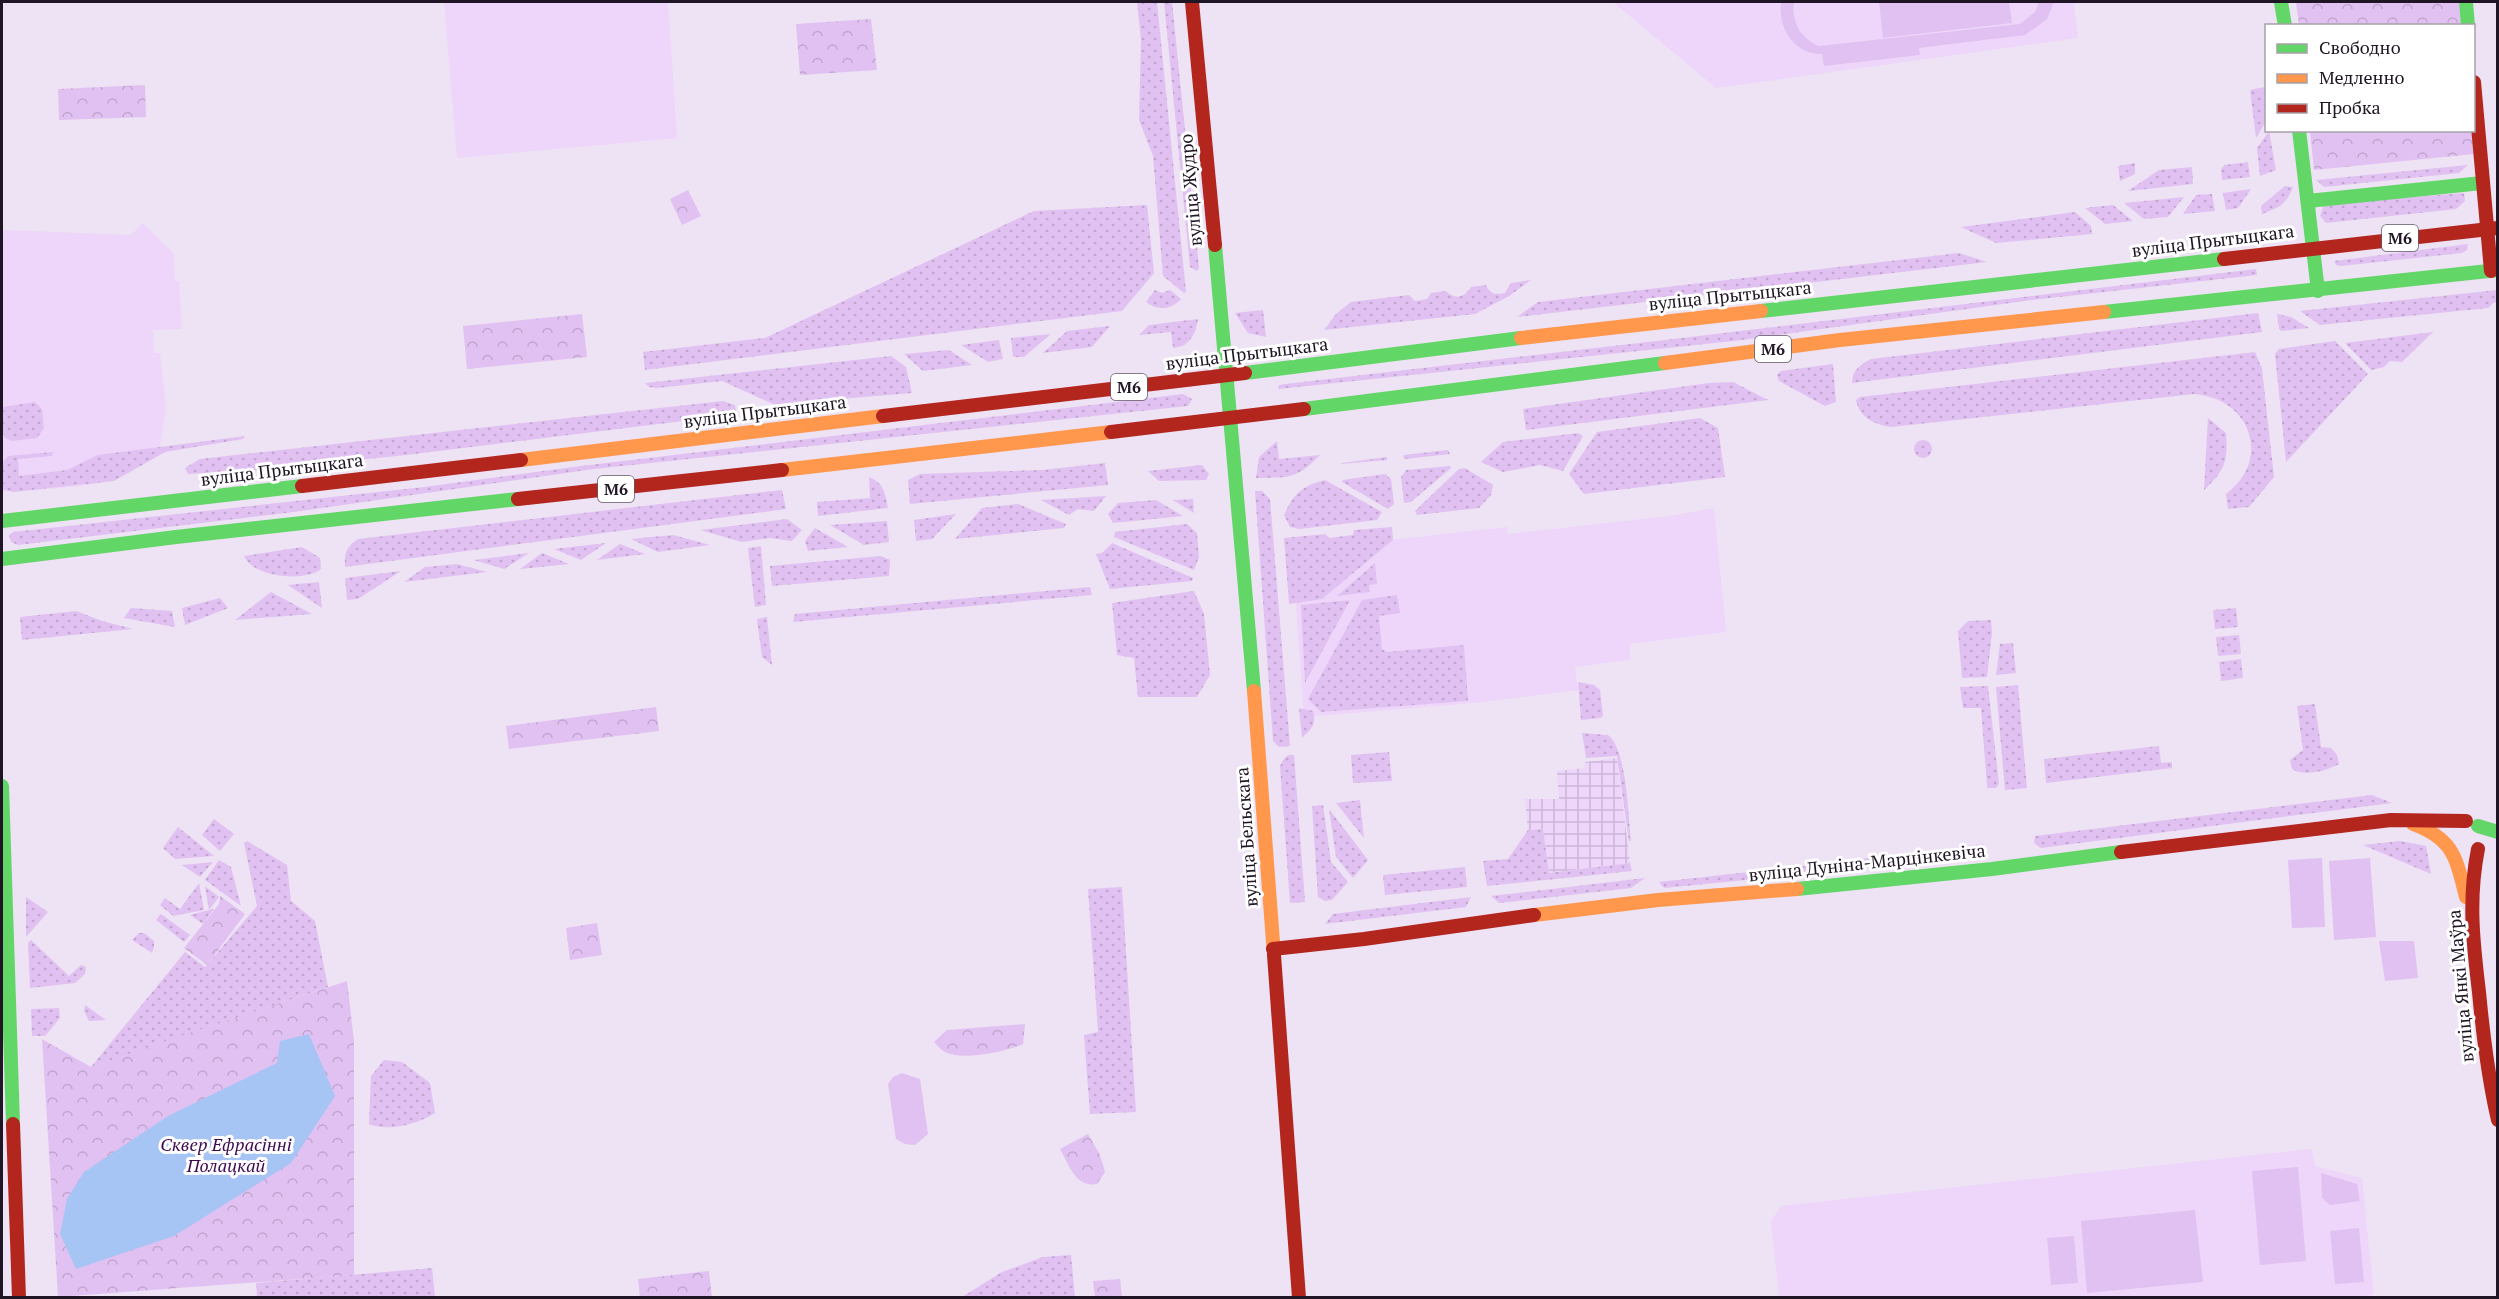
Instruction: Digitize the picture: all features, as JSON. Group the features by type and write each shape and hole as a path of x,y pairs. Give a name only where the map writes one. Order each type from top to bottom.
{"main road":[{"name":"вуліца Жудро","path":"1192,2 1227,375"},
{"path":"2281,2 2285,24"},
{"path":"2466,2 2468,24"},
{"path":"2475,95 2482,183 2492,228 2494,271"},
{"path":"2299,132 2318,291"},
{"path":"2308,201 2482,183"},
{"name":"вуліца Прытыцкага","path":"2,521 1227,375 1449,346 2492,228"},
{"name":"М6","path":"2,559 1230,418 1840,340 2494,271"},
{"name":"вуліца Бельскага","path":"1227,375 1259,752 1299,1298"},
{"path":"2,786 19,1298"},
{"path":"2391,820 2416,824 2437,833 2452,847 2465,854 2483,850 2483,836 2472,823 2457,823 2451,831 2452,847 2471,918"},
{"name":"вуліца Дуніна-Марцінкевіча","path":"1273,949 1658,900 1821,887 1992,869 2032,862 2391,820 2472,823 2498,832"},
{"name":"вуліца Янкі Маўра","path":"2483,850 2472,880 2471,918 2487,1072 2498,1120"}],"shaded area":[{"path":"444,2 668,2 677,138 457,158"},
{"path":"1613,2 2074,2 2078,38 1716,88"},
{"path":"143,223 174,254 175,281 179,281 182,329 153,330 154,353 160,353 166,409 159,451 114,481 81,486 4,491 2,489 2,230 131,235"},
{"path":"1714,508 1726,632 1630,644 1630,660 1575,667 1578,690 1474,703 1304,717 1292,551 1507,527 1508,534 1669,516"},
{"path":"1617,758 1630,863 1549,873 1543,829 1528,830 1525,799 1559,799 1557,771 1584,768 1585,762"},
{"path":"2312,1149 2315,1166 2362,1178 2374,1295 2341,1298 1779,1297 1771,1221 1781,1206"}],"green space":[{"path":"1137,2 1157,2 1186,292 1184,293 1163,276 1153,156 1139,120 1141,40"},
{"path":"1164,2 1172,2 1199,267 1197,271 1190,267"},
{"path":"1781,2 1794,2 1794,16 1802,34 1819,46 2020,24 2035,12 2039,2 2054,2 2047,19 2025,35 1919,48 1920,55 1824,66 1822,54 1803,50 1790,38 1782,22"},
{"path":"1879,2 2009,2 2012,23 1883,38"},
{"path":"2296,2 2459,2 2461,24 2299,24"},
{"path":"871,19 877,70 800,75 796,24"},
{"path":"145,85 146,117 59,120 58,89"},
{"path":"2265,87 2265,123 2256,138 2250,90"},
{"path":"2269,132 2276,170 2260,176 2257,148"},
{"path":"2310,132 2472,132 2474,154 2314,170"},
{"path":"2248,162 2250,177 2222,180 2221,170 2224,165"},
{"path":"2135,163 2135,174 2120,181 2118,166"},
{"path":"2468,165 2459,173 2324,187 2316,180"},
{"path":"2192,167 2193,184 2128,191 2159,170"},
{"path":"2285,186 2293,187 2285,202 2262,214 2261,206"},
{"path":"2251,189 2238,208 2226,210 2223,193"},
{"path":"688,190 701,216 682,225 670,199"},
{"path":"2464,193 2465,201 2456,209 2326,223 2320,216 2324,204"},
{"path":"2212,194 2215,211 2183,214 2196,195"},
{"path":"2184,197 2168,217 2144,219 2124,203"},
{"path":"1147,205 1154,273 1122,311 645,370 643,352 765,338 1034,211"},
{"path":"2113,205 2133,221 2105,224 2085,208"},
{"path":"2075,212 2091,226 2092,234 1996,243 1961,227"},
{"path":"2468,244 2467,250 2462,253 2341,266 2336,265 2334,261"},
{"path":"1959,253 1987,262 1517,317 1538,302"},
{"path":"2256,269 2257,275 2032,300 1734,341 1278,389 1279,385 1285,384"},
{"path":"1531,280 1509,296 1475,314 1324,330 1336,314 1351,302 1409,295 1415,301 1427,299 1431,293 1446,291 1456,297 1465,294 1471,287 1486,285 1491,292 1501,294 1505,293 1511,283"},
{"path":"1155,290 1162,293 1170,290 1181,299 1169,307 1155,307 1146,302"},
{"path":"2497,290 2497,302 2488,308 2320,325 2300,311"},
{"path":"1263,310 1266,337 1248,333 1235,313"},
{"path":"2258,313 2262,332 1852,383 1857,368 1871,359"},
{"path":"582,314 587,357 467,369 463,326"},
{"path":"2277,314 2291,317 2309,328 2281,331"},
{"path":"1198,319 1191,339 1179,347 1173,348 1171,332 1139,335 1149,325"},
{"path":"1110,326 1092,347 1043,353 1067,331"},
{"path":"2433,332 2402,362 2390,361 2384,367 2371,370 2345,343"},
{"path":"1051,334 1024,357 1013,357 1011,338"},
{"path":"999,340 1003,359 988,362 961,345"},
{"path":"2335,341 2368,374 2286,462 2275,354 2279,349"},
{"path":"949,350 972,365 923,371 904,354"},
{"path":"2255,352 2262,369 2274,477 2249,507 2228,509 2226,494 2240,480 2249,464 2251,448 2249,432 2241,418 2229,406 2213,398 2194,394 1891,427 1869,419 1860,411 1856,400 1860,397"},
{"path":"891,356 906,367 912,393 773,404 722,381 657,388 649,387 645,383"},
{"path":"1833,364 1836,402 1825,406 1779,381 1777,375 1781,371"},
{"path":"1733,382 1768,400 1526,430 1523,409 1709,383"},
{"path":"1183,394 1192,399 1188,406 594,469 294,512 18,545 11,542 9,535 13,532 424,487"},
{"path":"723,401 735,405 736,411 732,415 274,469 188,474 185,468 200,459"},
{"path":"35,402 42,409 44,428 37,438 12,441 5,438 2,431 3,407"},
{"path":"1700,418 1718,428 1725,477 1584,494 1569,474 1597,432"},
{"path":"2208,418 2226,433 2226,451 2221,471 2204,490"},
{"path":"1578,433 1583,436 1563,471 1540,465 1503,472 1481,462 1503,442"},
{"path":"245,436 243,439 165,452 114,481 13,492 2,489 2,463 8,456 53,452 52,456 18,459 19,476 67,470 98,455"},
{"path":"1923,440 1929,443 1932,449 1929,455 1923,458 1917,455 1914,449 1917,443"},
{"path":"1277,441 1279,459 1320,455 1298,473 1277,478 1256,478 1259,457"},
{"path":"1448,450 1450,454 1405,459 1403,457 1404,455"},
{"path":"1387,457 1387,460 1341,464 1342,463"},
{"path":"1105,463 1108,485 910,504 908,480 920,474 1042,470"},
{"path":"1202,465 1209,474 1206,480 1159,481 1148,471"},
{"path":"1450,466 1451,468 1411,502 1404,503 1401,477 1406,470"},
{"path":"1465,468 1493,485 1491,495 1479,508 1417,515 1415,511 1459,469"},
{"path":"1385,474 1391,479 1394,504 1388,509 1342,482 1343,480"},
{"path":"869,477 881,485 888,508 818,516 817,502 870,498"},
{"path":"1325,480 1382,512 1377,520 1299,529 1290,527 1284,515 1291,501 1300,491"},
{"path":"782,490 786,509 345,567 347,551 358,539"},
{"path":"1255,491 1262,491 1270,499 1290,746 1279,747 1273,741"},
{"path":"1106,496 1094,511 1078,509 1069,515 1041,500"},
{"path":"1193,499 1194,513 1173,500"},
{"path":"1156,500 1183,516 1113,523 1108,514 1118,503"},
{"path":"1018,504 1066,524 1064,528 955,539 982,508"},
{"path":"956,514 932,539 916,541 914,520"},
{"path":"787,519 802,530 792,541 770,538 742,542 700,530"},
{"path":"887,521 889,542 864,545 830,525"},
{"path":"1187,524 1197,533 1199,557 1194,570 1114,537 1115,532"},
{"path":"1392,527 1393,540 1322,599 1289,604 1284,538 1325,534 1329,538 1353,535 1354,530"},
{"path":"815,528 848,547 808,551 805,541"},
{"path":"673,535 710,545 658,552 631,539"},
{"path":"606,543 581,560 554,549"},
{"path":"1112,543 1193,578 1192,581 1110,589 1096,554 1102,553"},
{"path":"620,544 645,554 597,560"},
{"path":"761,546 766,605 755,607 748,548"},
{"path":"302,547 320,558 321,569 304,576 280,576 258,569 244,556"},
{"path":"529,553 504,569 474,560"},
{"path":"542,553 569,564 520,569"},
{"path":"881,556 890,560 889,576 772,586 770,566"},
{"path":"1375,563 1377,584 1369,585 1370,592 1337,596"},
{"path":"457,564 487,572 404,582 425,567"},
{"path":"401,571 358,599 347,600 345,578"},
{"path":"319,582 322,608 288,585"},
{"path":"1090,587 1092,595 793,622 795,614"},
{"path":"1194,591 1204,614 1210,675 1197,697 1138,697 1134,658 1117,655 1112,603"},
{"path":"271,592 312,614 235,620"},
{"path":"1397,595 1400,613 1379,616 1382,649 1387,652 1464,645 1468,701 1321,712 1308,699 1362,600"},
{"path":"220,598 228,608 185,625 182,608"},
{"path":"1350,600 1305,683 1301,605"},
{"path":"131,608 172,611 175,627 124,618"},
{"path":"2236,608 2238,627 2215,629 2213,610"},
{"path":"76,611 133,629 22,640 20,617"},
{"path":"767,617 772,665 762,657 757,619"},
{"path":"1991,620 1992,633 1987,677 1962,678 1958,631 1968,621"},
{"path":"2239,635 2241,654 2218,656 2216,637"},
{"path":"2013,643 2016,673 1996,675 2000,644"},
{"path":"2241,659 2243,678 2221,681 2219,662"},
{"path":"1578,682 1594,685 1600,690 1603,715 1601,718 1581,720"},
{"path":"2018,685 2027,788 2005,790 1996,687"},
{"path":"1988,686 1999,784 1996,788 1987,786 1981,708 1963,708 1960,687"},
{"path":"2315,704 2321,747 2331,748 2337,755 2339,764 2316,772 2303,773 2292,769 2290,760 2303,750 2297,706"},
{"path":"656,707 659,731 509,749 506,726"},
{"path":"1299,708 1313,711 1314,716 1312,726 1302,738"},
{"path":"1582,733 1608,735 1619,754 1626,784 1631,840 1629,842 1617,756 1586,758"},
{"path":"2159,746 2161,763 2172,762 2172,768 2046,783 2044,759"},
{"path":"1389,752 1392,781 1353,783 1351,755"},
{"path":"1288,755 1294,755 1305,902 1290,903 1280,766"},
{"path":"2372,795 2392,803 2041,848 2034,843 2035,836"},
{"path":"1360,801 1364,838 1336,803"},
{"path":"1323,805 1331,862 1348,882 1332,900 1325,901 1318,897 1312,806"},
{"path":"1329,809 1368,860 1353,878 1336,857"},
{"path":"214,819 234,834 220,851 202,835"},
{"path":"178,827 214,856 175,859 163,848"},
{"path":"1543,829 1549,873 1630,863 1632,871 1487,886 1483,861 1508,859 1528,830"},
{"path":"247,841 287,865 291,901 315,921 328,987 91,1067 185,952 205,967 257,906 244,843"},
{"path":"2400,841 2426,846 2431,874 2363,845"},
{"path":"1983,844 1984,854 1788,876 1788,868"},
{"path":"2322,858 2325,927 2292,928 2288,860"},
{"path":"2370,858 2376,937 2334,940 2329,861"},
{"path":"219,860 231,867 241,906 205,880"},
{"path":"213,862 200,877 182,865"},
{"path":"1465,867 1467,887 1385,895 1383,875"},
{"path":"1776,869 1777,877 1664,888 1659,882"},
{"path":"1645,878 1631,888 1499,903 1491,896"},
{"path":"199,883 204,910 173,916 160,905 165,898 180,909"},
{"path":"205,886 219,897 209,910"},
{"path":"1122,887 1136,1112 1090,1114 1084,1035 1098,1032 1088,889"},
{"path":"220,896 245,914 207,965 184,948 219,904"},
{"path":"26,897 48,912 26,937"},
{"path":"1471,897 1466,907 1325,924 1333,914"},
{"path":"214,909 203,924 190,915"},
{"path":"161,914 190,935 184,942 156,920"},
{"path":"597,923 602,955 570,960 566,928"},
{"path":"139,933 144,933 154,941 152,953 132,940"},
{"path":"31,940 69,976 81,965 86,967 85,974 75,983 30,988 28,943"},
{"path":"2379,941 2414,941 2418,978 2385,981"},
{"name":"Сквер Ефрасінні Полацкай","path":"347,981 354,1041 354,1275 58,1297 42,1039 91,1067 131,1053 145,1045 147,1047"},
{"path":"85,1005 106,1020 89,1021 84,1011"},
{"path":"59,1008 60,1018 45,1036 32,1036 31,1009"},
{"path":"1025,1024 1023,1044 1006,1050 973,1056 953,1055 934,1042 947,1030"},
{"path":"384,1060 402,1062 430,1083 435,1113 403,1126 385,1127 369,1124 371,1076"},
{"path":"902,1073 920,1079 928,1134 915,1145 905,1144 896,1139 888,1084 893,1077"},
{"path":"1088,1134 1100,1155 1105,1172 1097,1184 1078,1179 1060,1149"},
{"path":"2298,1167 2306,1261 2260,1265 2252,1171"},
{"path":"2321,1173 2357,1184 2360,1201 2330,1205 2322,1198"},
{"path":"2195,1210 2203,1282 2087,1293 2081,1221"},
{"path":"2359,1228 2364,1282 2335,1284 2330,1231"},
{"path":"2074,1236 2078,1283 2051,1285 2047,1238"},
{"path":"1071,1255 1075,1297 962,1297 1002,1272 1043,1257"},
{"path":"432,1268 435,1297 257,1297 256,1283"},
{"path":"709,1271 712,1297 640,1297 638,1279"},
{"path":"1120,1279 1122,1297 1095,1297 1093,1281"}],"water":[{"path":"309,1034 335,1096 291,1163 174,1236 76,1269 60,1234 67,1199 84,1172 168,1116 277,1063 280,1041"}],"traffic: fast":[{"path":"2281,2 2285,24"},
{"path":"2466,2 2468,24"},
{"path":"2299,132 2318,291"},
{"path":"2308,201 2482,183"},
{"path":"1215,245 1254,691"},
{"path":"1761,311 2224,259"},
{"path":"2104,312 2498,270"},
{"path":"1245,373 1521,338"},
{"path":"1304,409 1665,363"},
{"path":"2,521 302,486"},
{"path":"2,559 518,499"},
{"path":"2,786 13,1124"},
{"path":"2478,826 2498,832"},
{"path":"1797,889 1992,869 2121,852"}],"traffic: slow":[{"path":"1521,338 1761,311"},
{"path":"1665,363 1840,340 2104,312"},
{"path":"521,460 883,416"},
{"path":"782,470 1111,432"},
{"path":"1254,691 1274,955"},
{"path":"2413,824 2427,830 2445,843 2456,861 2466,897"},
{"path":"1534,915 1658,900 1797,889"}],"traffic: jam":[{"path":"1192,2 1215,245"},
{"path":"2475,93 2491,271"},
{"path":"2224,259 2498,228"},
{"path":"883,416 1245,373"},
{"path":"1111,432 1304,409"},
{"path":"302,486 521,460"},
{"path":"518,499 782,470"},
{"path":"2121,852 2391,820 2466,821"},
{"path":"2478,849 2473,885 2473,938 2486,1056 2498,1120"},
{"path":"1273,949 1364,939 1534,915"},
{"path":"1274,955 1299,1298"},
{"path":"13,1124 19,1298"}]}
